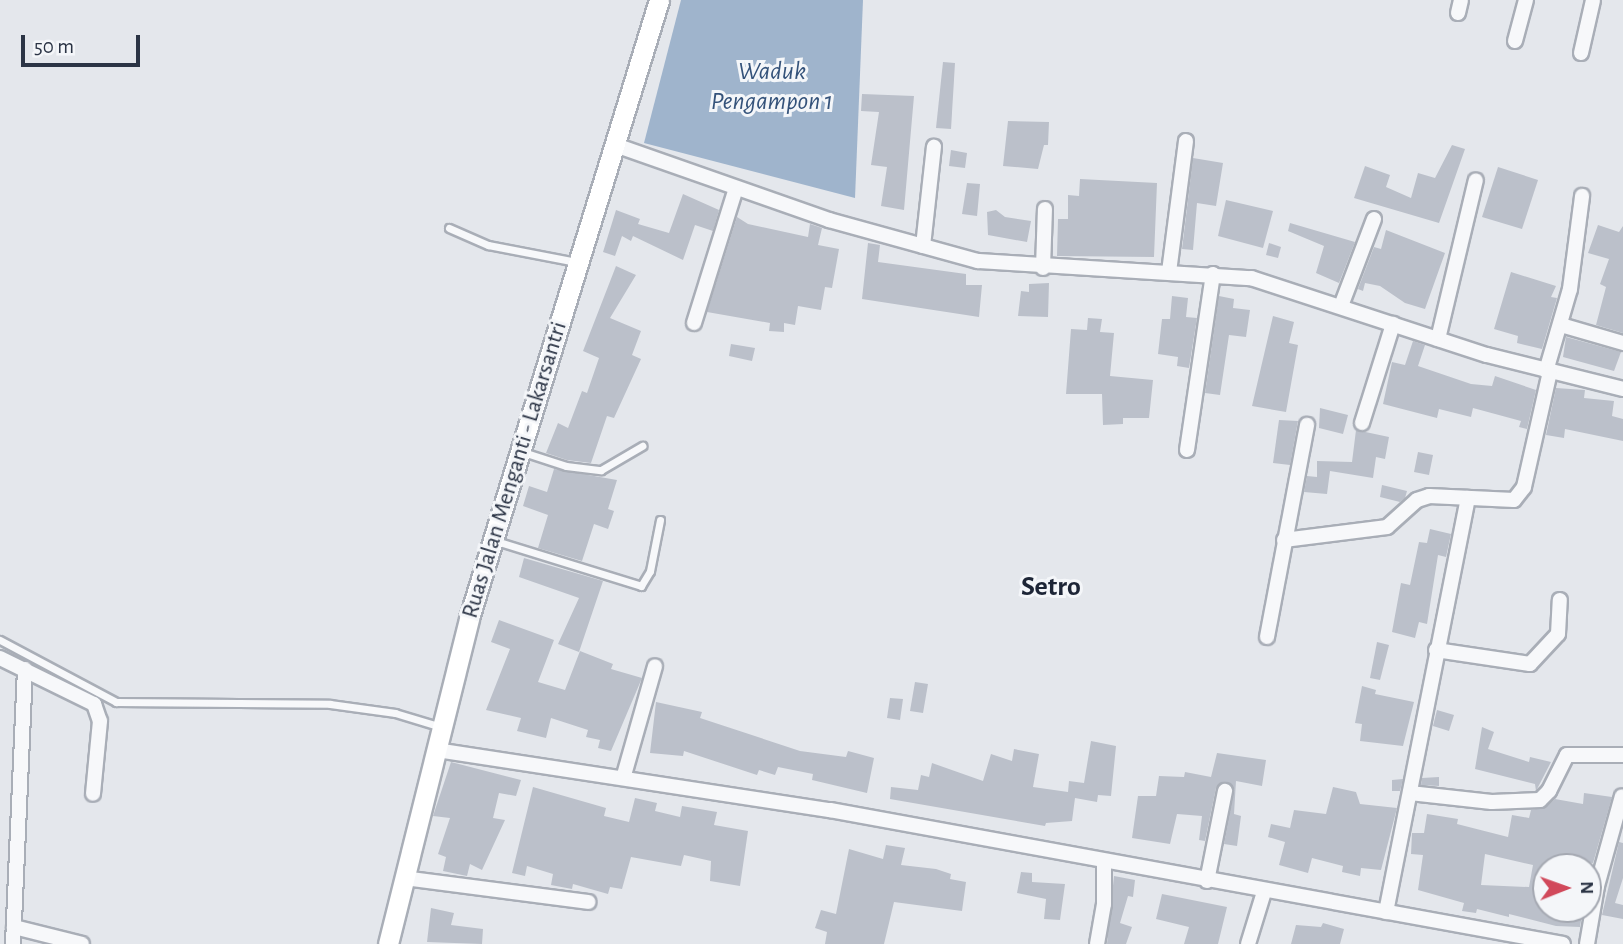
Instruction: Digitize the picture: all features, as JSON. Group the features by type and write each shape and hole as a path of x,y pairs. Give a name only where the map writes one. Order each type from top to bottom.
{"main road":[{"name":"Ruas Jalan Menganti - Lakarsantri","path":"388,944 441,727 492,540 659,0"}],"street":[{"path":"1515,41 1526,0"},
{"path":"1581,53 1593,0"},
{"path":"1168,272 1186,141"},
{"path":"615,145 736,188 978,261 1043,268 1213,274 1251,278 1548,372 1623,388"},
{"path":"923,246 934,147"},
{"path":"1438,339 1476,180"},
{"path":"694,323 736,188"},
{"path":"1284,540 1387,527 1417,500 1429,496 1505,503 1520,495 1561,325 1582,196"},
{"path":"1043,268 1045,209"},
{"path":"1341,306 1374,219"},
{"path":"1187,450 1213,274"},
{"path":"1362,422 1392,324"},
{"path":"1561,325 1623,343"},
{"path":"1267,637 1307,425"},
{"path":"1386,912 1436,650 1465,531 1468,498"},
{"path":"1436,650 1530,664 1558,634 1560,600"},
{"path":"0,657 83,696 99,712 93,794"},
{"path":"624,775 655,666"},
{"path":"13,944 25,669"},
{"path":"436,750 624,775 831,810 1104,863 1386,912 1523,941 1563,944"},
{"path":"1410,793 1492,802 1540,800 1549,791 1567,755 1623,755"},
{"path":"1207,881 1225,791"},
{"path":"1587,944 1597,886 1622,796"},
{"path":"1097,944 1104,904 1104,863"},
{"path":"404,878 588,902"},
{"path":"1248,944 1264,892"},
{"path":"15,927 82,944"}],"lane":[{"path":"449,228 488,245 579,262"},
{"path":"520,451 566,466 601,470 642,446"},
{"path":"492,540 640,586 650,571 660,520"},
{"path":"0,640 116,702 330,704 395,713 441,727"}],"water":[{"name":"Waduk Pengampon 1","path":"681,0 863,0 855,198 644,143"}],"building":[{"path":"943,62 955,63 951,129 936,128"},
{"path":"862,94 914,96 904,210 881,206 887,167 871,165 879,112 861,111"},
{"path":"1008,121 1049,122 1048,145 1044,145 1038,169 1003,166"},
{"path":"1452,145 1465,149 1439,223 1354,198 1365,166 1390,175 1386,187 1411,198 1418,173 1435,178"},
{"path":"951,150 967,153 965,168 949,166"},
{"path":"1193,158 1223,163 1216,206 1197,203 1193,250 1182,249"},
{"path":"1498,167 1538,180 1522,229 1482,217"},
{"path":"1080,179 1157,183 1154,257 1057,256 1058,219 1068,219 1068,195 1079,196"},
{"path":"967,183 980,184 977,216 962,214"},
{"path":"683,194 719,210 713,231 695,225 683,260 633,236 631,241 622,236 615,256 603,252 616,210 640,219 638,224 669,233"},
{"path":"1226,200 1273,211 1263,248 1218,236"},
{"path":"996,210 1005,217 1031,221 1027,242 988,235 987,212"},
{"path":"737,217 748,224 808,237 810,224 822,228 818,245 839,249 832,288 825,287 821,310 798,306 795,325 784,323 784,332 769,331 770,323 707,312"},
{"path":"1290,223 1355,242 1339,283 1316,273 1324,246 1288,231"},
{"path":"1598,225 1619,232 1623,226 1623,333 1596,325 1606,287 1600,284 1609,259 1588,253"},
{"path":"1386,230 1445,253 1425,309 1405,303 1380,286 1365,283 1363,291 1358,289 1374,247 1381,249"},
{"path":"868,243 880,245 878,262 966,274 966,285 982,285 979,317 862,299"},
{"path":"1269,243 1281,247 1278,258 1266,255"},
{"path":"616,266 636,275 610,318 641,331 632,355 641,359 614,418 607,416 591,463 567,460 546,453 558,423 568,428 582,391 587,393 599,358 583,351"},
{"path":"1511,272 1556,286 1551,297 1557,298 1542,349 1517,343 1518,336 1494,329"},
{"path":"1049,283 1048,317 1018,316 1021,291 1029,292 1029,284"},
{"path":"1172,296 1188,298 1186,317 1197,318 1189,368 1177,366 1178,357 1158,354 1162,319 1170,319"},
{"path":"1219,296 1234,299 1233,308 1250,310 1246,337 1229,335 1220,395 1205,393"},
{"path":"1273,316 1294,322 1289,343 1298,345 1286,412 1252,406"},
{"path":"1088,318 1102,319 1100,332 1114,333 1110,376 1153,380 1149,418 1123,418 1123,424 1103,425 1102,394 1066,394 1071,329 1087,330"},
{"path":"1566,337 1621,352 1614,371 1563,357"},
{"path":"1413,341 1425,345 1418,366 1471,384 1492,386 1495,376 1536,390 1527,429 1519,427 1521,421 1473,408 1471,417 1439,409 1437,418 1383,404 1392,362 1405,365"},
{"path":"731,344 755,348 752,361 729,356"},
{"path":"1556,388 1585,390 1584,398 1614,401 1612,416 1623,419 1623,441 1565,429 1564,438 1546,435"},
{"path":"1320,408 1348,415 1343,434 1319,428"},
{"path":"1279,420 1298,421 1290,465 1273,463"},
{"path":"1356,430 1389,437 1385,459 1376,457 1373,478 1330,471 1327,494 1304,492 1307,476 1317,477 1317,461 1352,462"},
{"path":"1418,452 1433,455 1429,475 1414,472"},
{"path":"554,469 617,480 608,509 614,511 608,529 594,524 582,561 538,548 548,515 523,506 529,486 547,492"},
{"path":"1382,485 1407,491 1405,498 1400,502 1380,497"},
{"path":"1430,529 1451,534 1446,557 1438,555 1427,624 1419,622 1415,638 1392,632 1401,583 1410,585 1419,542 1427,543"},
{"path":"524,558 603,581 579,652 558,644 579,598 519,577"},
{"path":"499,620 554,640 538,682 565,690 580,651 613,664 611,669 642,678 611,751 598,748 600,740 586,737 588,730 551,718 546,738 517,731 521,718 486,710 510,649 491,642"},
{"path":"1377,642 1389,645 1380,680 1370,678"},
{"path":"915,682 928,684 923,713 910,711"},
{"path":"1362,686 1376,690 1375,694 1414,702 1403,746 1360,741 1362,724 1355,723"},
{"path":"890,698 903,699 900,720 887,718"},
{"path":"656,702 702,712 700,718 800,751 846,757 848,751 874,758 867,793 812,780 813,774 778,767 775,775 759,770 757,775 684,751 683,756 650,753"},
{"path":"1437,710 1454,715 1449,731 1433,726"},
{"path":"1482,727 1494,732 1488,749 1529,762 1530,757 1551,762 1536,791 1535,784 1475,769"},
{"path":"1091,741 1116,746 1111,796 1098,795 1097,802 1075,798 1072,821 1046,823 1045,826 890,799 891,787 918,790 921,775 929,777 932,763 983,781 991,754 1012,761 1014,749 1039,754 1033,787 1068,792 1069,781 1084,783"},
{"path":"1217,753 1266,760 1262,786 1236,781 1234,814 1241,816 1237,846 1224,844 1234,792 1226,782 1216,788 1205,841 1199,840 1202,816 1177,814 1170,844 1132,838 1138,796 1156,796 1159,776 1184,777 1185,772 1211,777"},
{"path":"451,762 521,780 516,796 499,793 493,818 505,820 482,870 470,864 467,876 443,871 446,857 438,854 450,818 433,816"},
{"path":"1439,777 1439,786 1421,785 1422,778"},
{"path":"1403,779 1400,791 1392,791 1392,780"},
{"path":"533,787 606,808 604,816 629,822 635,798 657,803 655,811 680,817 682,806 717,812 714,825 748,831 740,886 710,881 711,861 684,855 681,866 631,857 622,889 610,887 608,894 573,884 572,889 551,885 553,874 527,866 525,876 512,873"},
{"path":"1333,787 1356,792 1360,804 1397,808 1381,870 1361,868 1360,876 1342,872 1343,866 1312,858 1308,873 1279,865 1285,842 1268,837 1271,824 1290,828 1294,810 1326,814"},
{"path":"1584,793 1612,797 1596,853 1532,853 1532,865 1485,854 1481,885 1529,887 1532,870 1532,920 1477,909 1476,913 1462,911 1464,903 1418,890 1423,855 1411,854 1412,833 1424,833 1427,814 1458,819 1457,824 1508,837 1512,815 1529,818 1531,810 1546,807 1555,799 1583,804"},
{"path":"1619,842 1623,843 1623,878 1615,903 1623,905 1623,919 1602,915"},
{"path":"886,845 905,848 901,865 936,869 951,874 950,879 966,882 962,911 894,902 884,944 825,944 827,932 815,928 821,910 836,914 849,849 883,859"},
{"path":"1021,872 1032,873 1032,882 1065,884 1060,920 1044,919 1046,899 1017,893"},
{"path":"1114,876 1135,880 1133,897 1128,896 1120,923 1132,927 1126,944 1107,944"},
{"path":"1162,894 1227,907 1218,944 1184,944 1189,927 1156,919"},
{"path":"431,908 454,913 451,925 483,929 482,944 427,942"},
{"path":"1323,923 1344,929 1340,944 1291,944 1296,925 1321,927"},
{"path":"1544,923 1581,923 1580,927"}],"district":[{"name":"Setro","path":"1051,587"}]}
